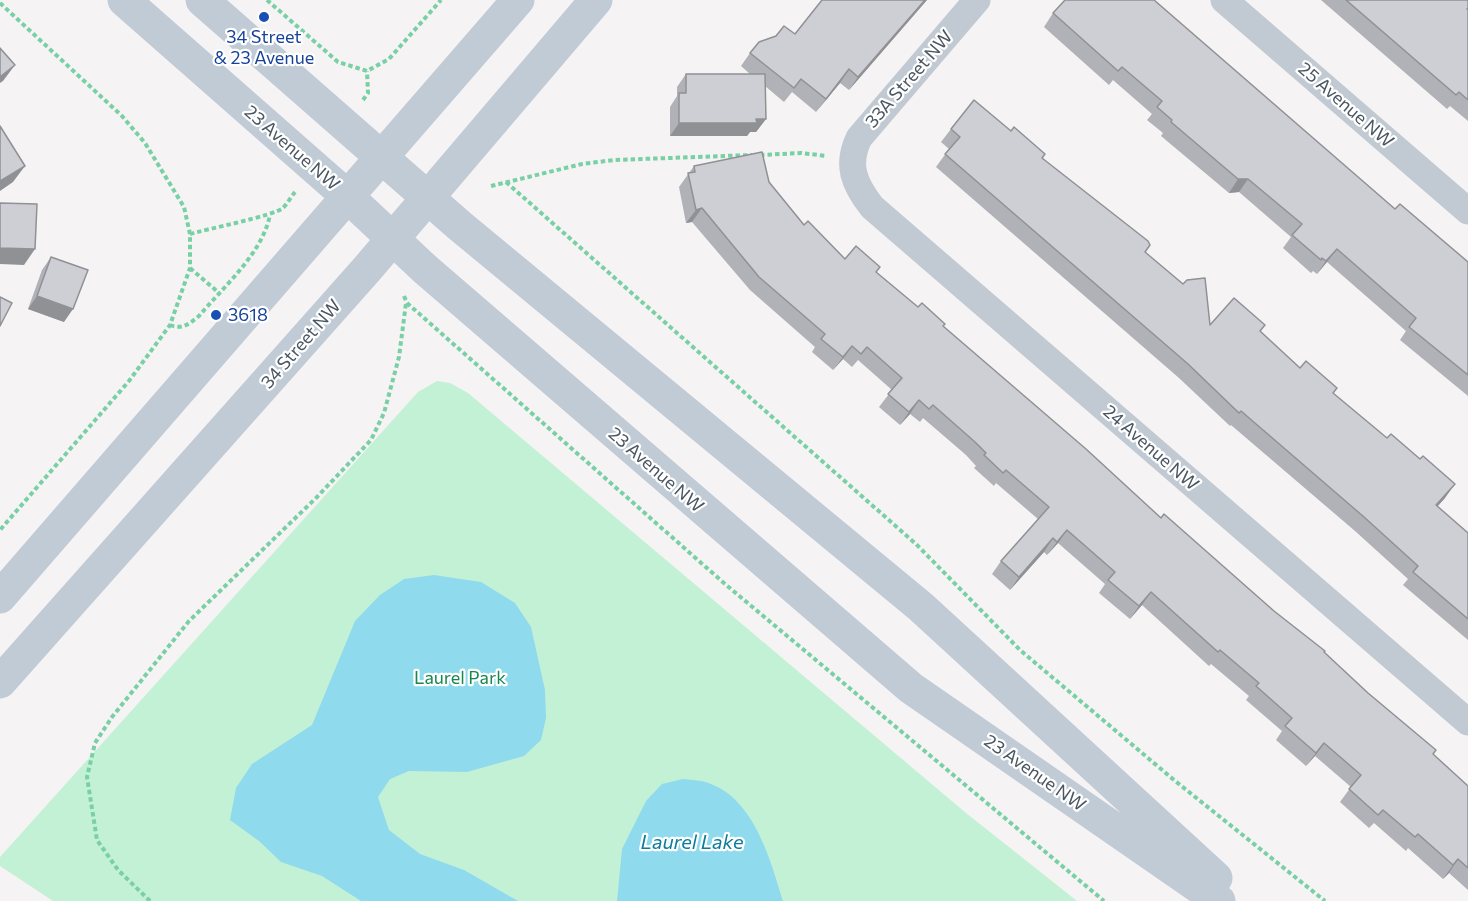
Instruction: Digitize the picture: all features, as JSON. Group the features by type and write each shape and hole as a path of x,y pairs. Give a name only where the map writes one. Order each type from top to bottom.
{"main road":[{"name":"23 Avenue NW","path":"124,0 724,529 911,688 1219,901"},
{"name":"23 Avenue NW","path":"202,0 460,226 921,607 1241,901"},
{"path":"0,597 518,0"},
{"name":"34 Street NW","path":"0,682 392,238 596,0"}],"street":[{"name":"33A Street NW","path":"850,164 859,138 977,0"},
{"name":"25 Avenue NW","path":"1224,0 1468,210"},
{"name":"24 Avenue NW","path":"850,164 855,182 872,207 1468,722"}],"path":[{"path":"267,0 338,62 367,71 379,67 395,53 441,0"},
{"path":"0,3 122,116 145,142 184,207 190,234 190,268 170,325 129,381 0,530"},
{"path":"367,71 368,93"},
{"path":"492,186 582,164 614,160 801,153 827,156 850,164"},
{"path":"506,182 916,544 1020,650 1174,780 1325,901"},
{"path":"190,234 243,219 270,215 282,208"},
{"path":"170,325 177,328 188,325 219,292 258,246 267,231 270,215"},
{"path":"190,268 219,292"},
{"path":"150,901 118,870 97,840 87,777 95,743 112,717 189,621 316,498 370,440 384,412 399,357 406,303 404,296"},
{"path":"406,303 725,584 1104,901"}],"green space":[{"name":"Laurel Park","path":"437,381 450,383 468,393 966,813 1077,901 53,901 0,866 0,857 418,392"}],"water":[{"path":"434,575 481,582 515,603 531,627 545,690 546,718 541,740 524,756 467,772 409,771 390,779 378,797 389,830 420,854 464,870 518,901 361,901 322,876 281,862 259,841 230,820 236,788 252,764 312,725 355,621 380,595 404,579"},
{"name":"Laurel Lake","path":"683,779 711,784 726,792 739,803 759,834 783,901 617,901 622,849 646,801 662,784"}],"building":[{"path":"822,0 925,0 858,77 849,69 826,99 801,79 794,88 750,53 759,42 776,36 784,26 795,34"},
{"path":"1065,0 1154,0 1395,209 1400,204 1468,262 1468,375 1409,327 1416,318 1337,249 1326,261 1322,258 1321,260 1292,235 1302,224 1248,179 1238,179 1171,122 1172,120 1157,107 1162,101 1122,67 1118,71 1053,13"},
{"path":"1346,0 1468,0 1468,100 1459,92 1456,95"},
{"path":"0,48 15,65 0,77"},
{"path":"686,74 765,74 766,119 756,119 757,123 679,123 679,93 686,93"},
{"path":"974,100 1011,131 1014,127 1045,154 1042,158 1148,241 1150,245 1145,252 1183,284 1187,280 1205,278 1210,325 1234,298 1265,325 1260,331 1300,368 1306,361 1337,388 1333,393 1387,438 1391,434 1420,459 1423,456 1455,484 1436,505 1468,533 1468,619 1413,572 1418,566 1364,517 1241,411 1239,413 1188,364 945,154 960,137 951,129"},
{"path":"0,126 25,166 0,181"},
{"path":"762,152 769,182 804,225 808,221 845,259 856,246 880,267 876,272 918,307 922,303 945,324 943,326 1086,449 1161,518 1164,514 1274,611 1325,651 1368,693 1436,750 1433,754 1468,786 1468,868 1458,859 1453,865 1418,834 1415,837 1383,810 1378,815 1349,789 1361,775 1324,743 1316,753 1285,726 1292,718 1256,686 1259,683 1220,650 1218,652 1151,592 1139,606 1108,580 1115,572 1067,530 1057,542 1053,538 1019,577 1001,561 1049,507 1006,470 1003,473 984,455 986,453 975,442 933,405 929,409 919,400 909,412 888,394 902,378 867,347 861,354 852,346 843,357 821,339 825,334 759,277 702,208 696,210 688,173 695,172 694,166"},
{"path":"0,203 37,204 35,249 0,248"},
{"path":"51,257 88,270 73,309 37,296"},
{"path":"0,297 12,303 0,326"}],"place":[{"name":"34 Street & 23 Avenue","path":"264,17"},
{"name":"3618","path":"216,315"}]}
